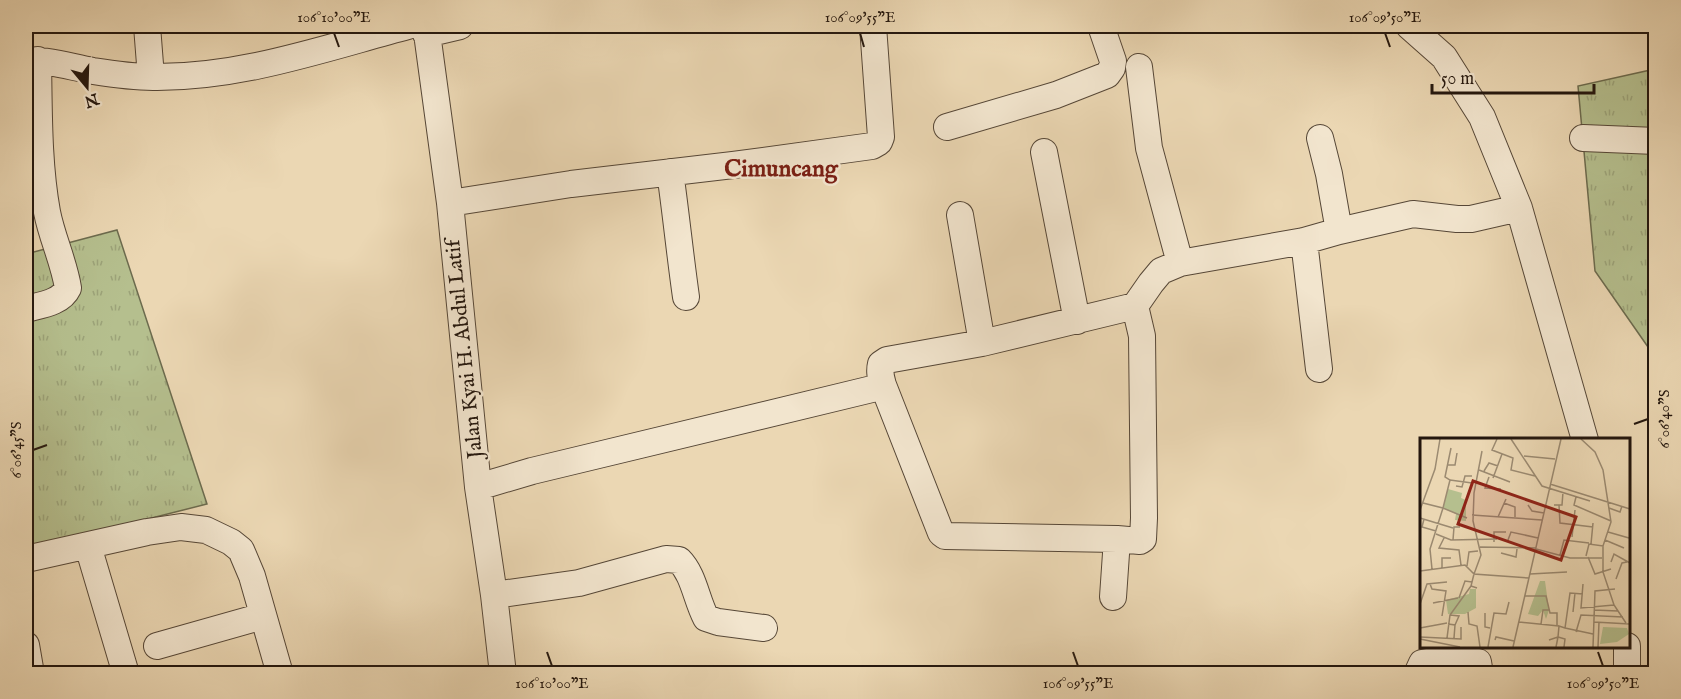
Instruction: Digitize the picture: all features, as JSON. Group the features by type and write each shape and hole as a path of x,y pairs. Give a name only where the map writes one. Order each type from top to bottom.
{"street":[{"path":"147,26 151,77"},
{"path":"26,309 61,298 68,288 51,234 44,193 32,60 95,71 151,77 216,74 420,28 460,26"},
{"path":"450,202 571,184 872,146 879,142 881,137 873,26"},
{"path":"947,127 1056,95 1107,75 1112,68 1113,61 1101,26"},
{"path":"1409,26 1444,57 1482,117 1519,208 1584,438"},
{"name":"Jalan Kyai H. Abdul Latif","path":"420,28 450,202 478,487 494,595 502,674"},
{"path":"1138,67 1149,148 1180,263"},
{"path":"1320,138 1339,231"},
{"path":"1583,138 1656,141"},
{"path":"1044,152 1077,321"},
{"path":"670,172 686,297"},
{"path":"1135,306 1142,336 1143,539 1140,541 945,536 941,533 880,376 881,364 887,360 982,343 1135,306 1150,283 1161,272 1180,263 1304,241 1413,214 1471,219 1519,208"},
{"path":"960,215 982,343"},
{"path":"1304,241 1319,369"},
{"path":"478,487 532,471 863,392 883,385"},
{"path":"26,559 147,532 181,527 206,530 231,542 241,550 252,576 280,674"},
{"path":"1113,597 1117,539"},
{"path":"88,546 126,674"},
{"path":"494,595 579,583 666,560 679,560 687,568 706,618 718,622 764,628"},
{"path":"157,646 263,616"},
{"path":"26,645 31,674"},
{"path":"1627,648 1627,674"},
{"path":"1417,674 1422,663 1438,661 1478,662 1480,674"}],"green space":[{"path":"1655,69 1655,357 1595,271 1578,86"},
{"path":"117,230 207,504 29,549 26,533 26,254"}],"district":[{"name":"Cimuncang","path":"781,169"}]}
